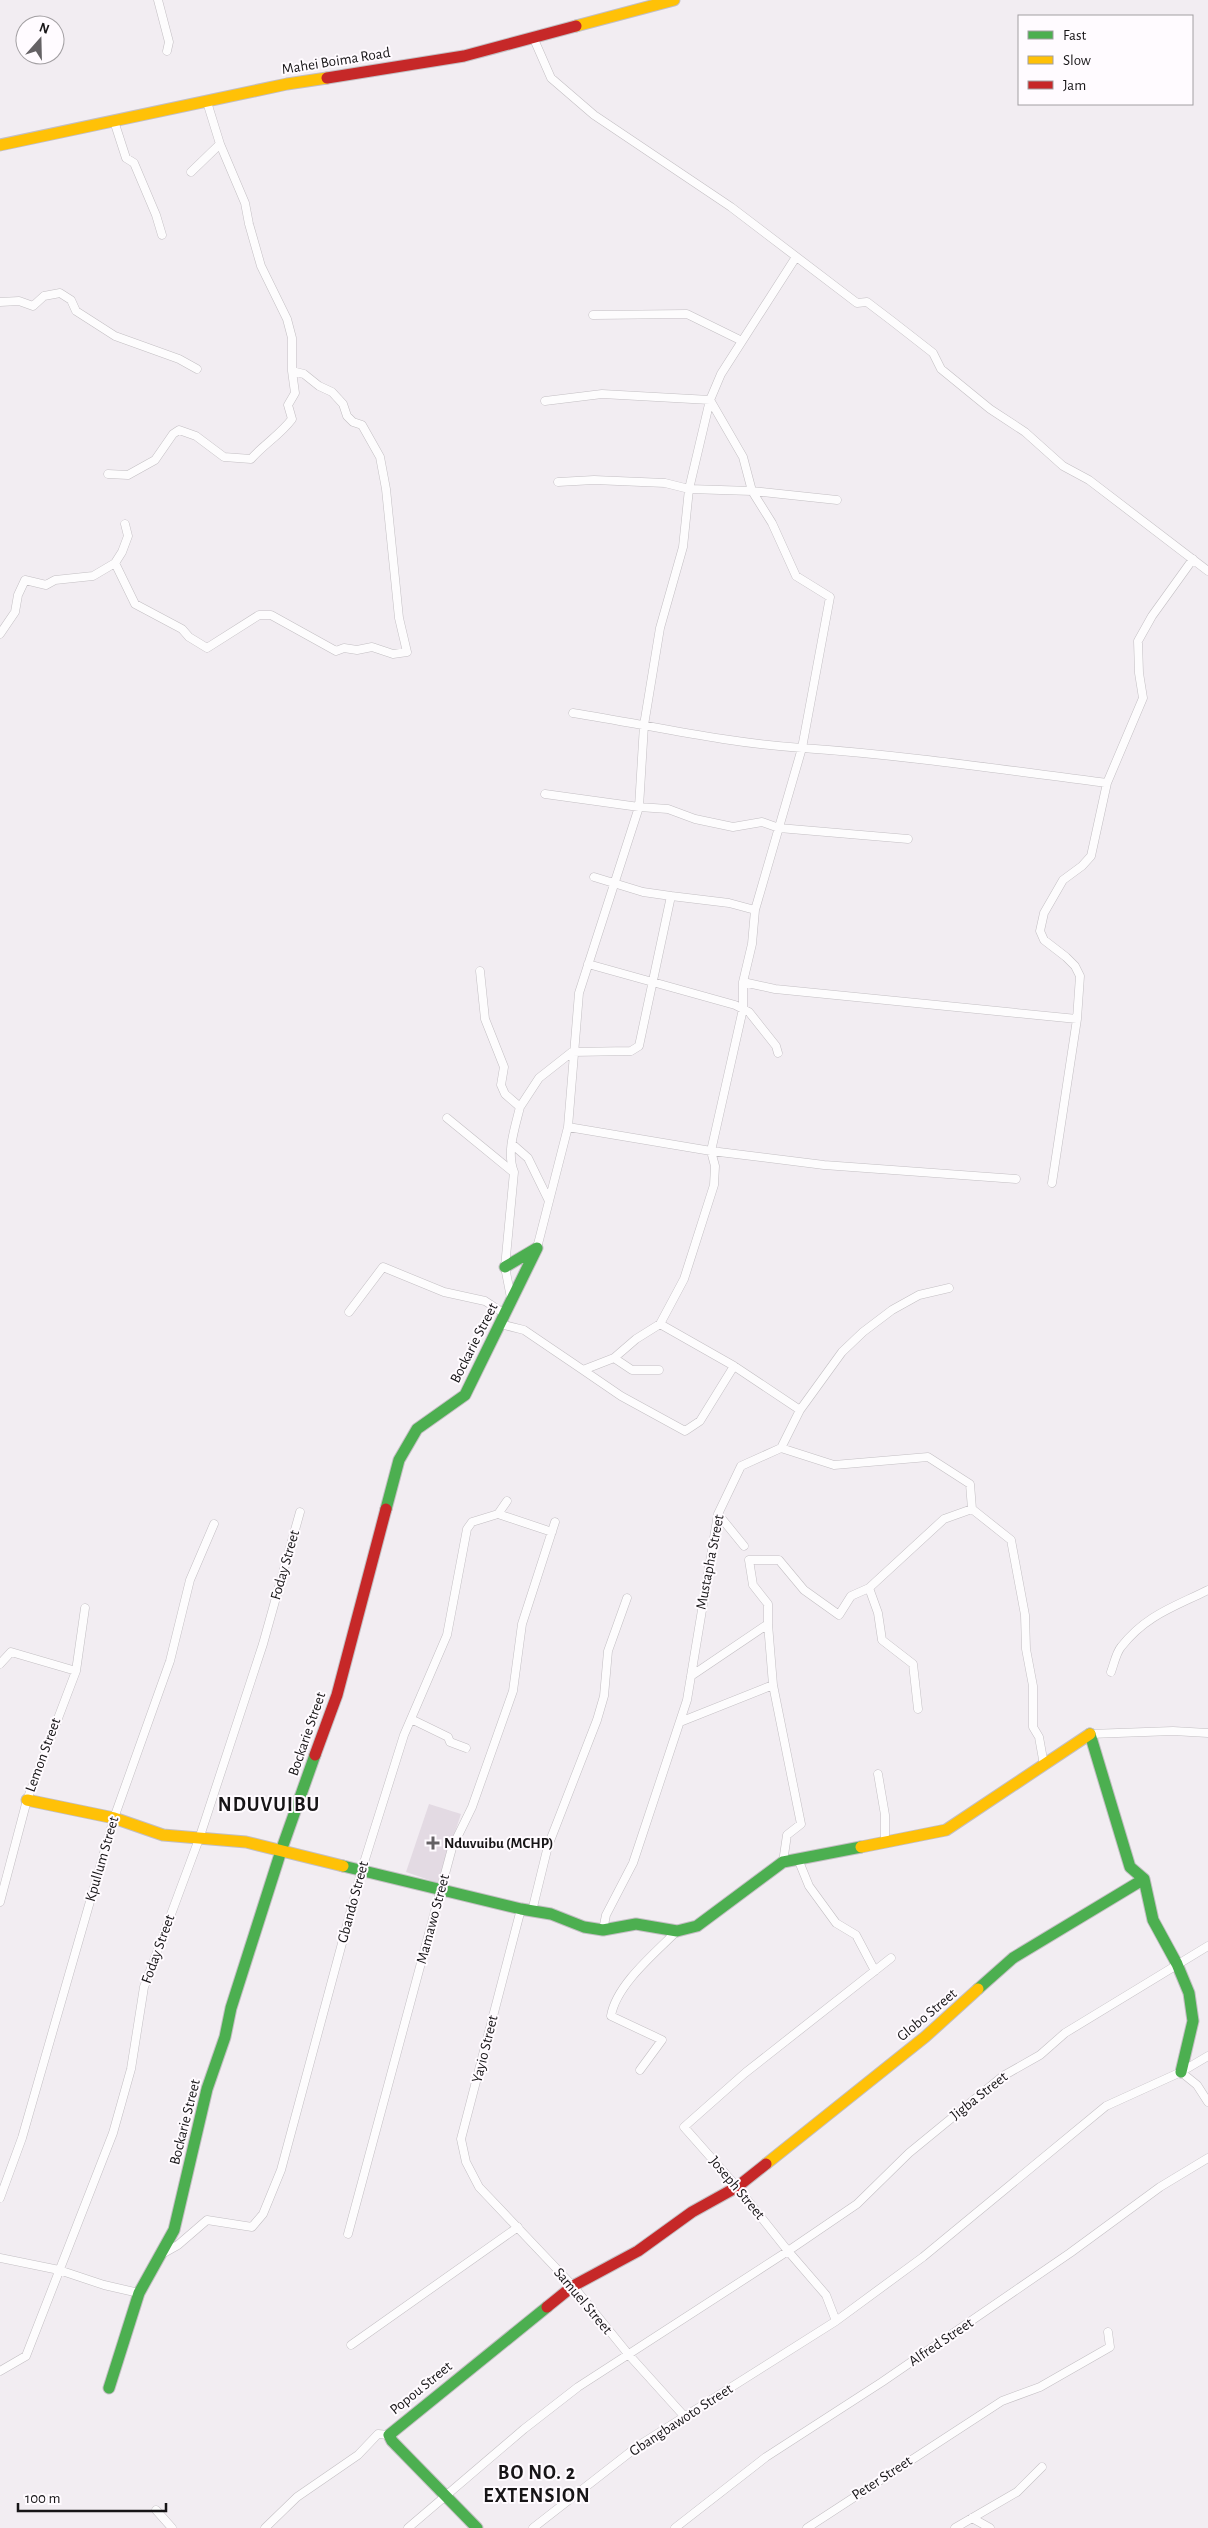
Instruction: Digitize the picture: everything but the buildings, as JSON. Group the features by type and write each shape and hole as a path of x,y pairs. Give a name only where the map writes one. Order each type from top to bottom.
{"street":[{"path":"158,0 169,42 167,51"},
{"name":"Mahei Boima Road","path":"0,145 287,84 464,56 674,0"},
{"path":"533,37 551,78 594,115 731,207 857,303 867,302 933,353 941,369 990,409 1025,432 1063,466 1089,480 1208,571"},
{"path":"108,474 128,475 155,460 173,434 179,430 196,436 224,457 251,459 263,445 282,432 292,419 288,406 294,393 292,338 287,319 261,266 245,203 220,144 207,102"},
{"path":"114,121 126,158 134,163 156,215 162,235"},
{"path":"191,172 220,144"},
{"path":"505,1267 537,1248 568,1127 572,1052 579,993 639,807 644,725 660,628 683,547 689,489 710,400 721,374 796,257"},
{"path":"0,302 19,301 33,306 44,296 60,293 71,300 76,311 115,336 179,359 197,369"},
{"path":"594,315 687,314 742,341"},
{"path":"115,563 135,604 182,629 190,637 207,648 259,616 271,615 336,651 344,648 357,650 372,647 393,654 407,652 399,618 386,489 380,457 362,425 353,422 347,416 343,404 332,392 319,386 304,374 292,371"},
{"path":"545,401 602,394 710,400"},
{"path":"582,1370 614,1358 636,1338 660,1324 684,1279 714,1185 715,1166 711,1151 743,1009 743,982 752,944 755,910 802,748 830,596 796,576 772,523 752,491 743,457 710,400"},
{"path":"558,482 594,480 666,484 689,489 752,491 837,500"},
{"path":"0,634 14,612 18,595 25,580 46,585 55,580 93,576 115,563 122,552 128,536 125,524"},
{"path":"1052,1183 1077,1019 1080,976 1075,966 1044,940 1040,931 1044,913 1063,880 1082,866 1091,856 1107,783 1143,698 1139,673 1138,641 1152,616 1193,559"},
{"path":"573,713 802,748 948,762 1107,783"},
{"path":"545,794 639,807 668,809 695,819 733,827 762,822 779,828 908,839"},
{"path":"594,877 642,892 729,903 755,910"},
{"path":"512,1300 505,1267 514,1172 510,1163 520,1107 539,1078 572,1052 631,1051 639,1046 671,896"},
{"path":"588,964 743,1009 749,1012 776,1046 778,1053"},
{"path":"480,971 485,1020 504,1067 501,1085 505,1094 520,1107"},
{"path":"743,982 775,989 1077,1019"},
{"path":"447,1118 514,1172"},
{"path":"568,1127 711,1151 824,1165 1016,1179"},
{"path":"512,1144 528,1158 549,1201"},
{"name":"Bockarie Street","path":"108,2388 139,2292 174,2230 207,2089 281,1851 337,1695 400,1460 417,1429 465,1394 537,1248"},
{"path":"350,1312 383,1267 444,1292 485,1302 503,1319 524,1330 621,1396 685,1431 700,1421 734,1366"},
{"path":"949,1288 919,1295 892,1310 863,1332 842,1352 800,1410 781,1448 834,1465 928,1458 970,1484 972,1509 1011,1540 1025,1615 1026,1650 1033,1686 1033,1727 1039,1737 1044,1765"},
{"path":"660,1324 734,1366 800,1410"},
{"path":"614,1358 632,1370 659,1370"},
{"name":"Mustapha Street","path":"603,1930 606,1916 633,1863 687,1700 718,1514 741,1466 781,1448"},
{"path":"507,1501 498,1514 552,1532"},
{"path":"783,1862 787,1835 801,1824 773,1685 768,1604 753,1585 748,1560 779,1560 804,1590 839,1615 851,1596 870,1588 944,1519 972,1509"},
{"name":"Foday Street","path":"0,2371 26,2356 113,2133 131,2069 144,1987 199,1839 263,1644 300,1512"},
{"name":"Gbando Street","path":"162,2254 178,2245 207,2220 252,2227 263,2214 281,2170 362,1869 411,1718 446,1635 466,1529 472,1522 498,1514"},
{"path":"718,1514 744,1546"},
{"name":"Mamawo Street","path":"348,2234 452,1848 472,1807 513,1690 522,1624 556,1522"},
{"name":"Kpullum Street","path":"0,2198 22,2138 114,1818 170,1661 190,1580 214,1524"},
{"path":"870,1588 878,1613 882,1640 912,1664 918,1709"},
{"path":"1110,1672 1120,1648 1143,1622 1161,1611 1208,1590"},
{"name":"Yayio Street","path":"479,2187 466,2162 461,2139 527,1910 548,1846 597,1720 604,1696 608,1651 627,1598"},
{"name":"Lemon Street","path":"0,1902 27,1800 76,1671 85,1608"},
{"path":"691,1676 768,1624"},
{"path":"0,1664 12,1652 76,1671"},
{"path":"680,1722 773,1685"},
{"path":"411,1718 448,1737 450,1742 466,1748"},
{"path":"27,1800 114,1818 163,1835 246,1842 527,1910 551,1914 584,1927 603,1930 636,1924 676,1931 697,1926 783,1862 946,1830 1090,1734 1173,1731 1208,1733"},
{"path":"1090,1734 1130,1867 1144,1879 1153,1920 1170,1954 1180,1962 1189,1993 1193,2021 1181,2072 1197,2085 1208,2102"},
{"path":"878,1774 885,1815 885,1843"},
{"path":"798,1859 809,1886 836,1923 856,1935 875,1971 891,1958"},
{"name":"Globo Street","path":"573,2286 638,2251 692,2212 717,2200 737,2187 925,2037 1013,1958 1144,1879"},
{"path":"640,2070 662,2040 611,2016 613,2003 637,1972 676,1931"},
{"name":"Jigba Street","path":"408,2528 524,2429 578,2387 857,2204 909,2152 1003,2076 1040,2054 1064,2033 1208,1946"},
{"name":"Joseph Street","path":"836,2321 826,2295 737,2187 684,2127 745,2073 875,1971"},
{"name":"Gbangbawoto Street","path":"533,2528 638,2446 836,2321 923,2257 1106,2106 1181,2072 1208,2056"},
{"name":"Alfred Street","path":"675,2528 766,2457 882,2382 1070,2253 1160,2187 1208,2158"},
{"name":"Samuel Street","path":"479,2187 573,2286 629,2355 686,2417"},
{"path":"350,2345 518,2227"},
{"path":"0,2258 59,2270 104,2285 139,2292"},
{"name":"Popou Street","path":"477,2528 392,2441 389,2435 573,2286"},
{"name":"Peter Street","path":"810,2527 1002,2401 1040,2387 1110,2347 1108,2332"},
{"path":"265,2528 296,2497 358,2455 378,2434 389,2435"},
{"path":"955,2528 1017,2492 1042,2468"},
{"path":"156,2510 172,2528"},
{"path":"972,2518 990,2528"}],"shaded area":[{"name":"Nduvuibu (MCHP)","path":"429,1804 461,1814 438,1883 406,1872"}],"traffic: fast":[{"path":"386,1509 399,1460 417,1429 465,1395 537,1248 505,1267"},
{"path":"1090,1734 1130,1867 1144,1879 1153,1920 1177,1964 1189,1993 1193,2021 1181,2072"},
{"path":"109,2388 139,2293 174,2230 207,2089 225,2037 231,2008 281,1851 315,1755"},
{"path":"343,1866 521,1909 551,1914 584,1927 603,1930 636,1924 677,1931 697,1926 783,1862 861,1847"},
{"path":"978,1989 1013,1958 1144,1879"},
{"path":"477,2528 392,2441 389,2435 547,2307"}],"traffic: slow":[{"path":"576,26 674,0"},
{"path":"0,145 287,84 327,78"},
{"path":"861,1847 946,1830 1090,1734"},
{"path":"27,1800 114,1818 163,1835 246,1842 343,1866"},
{"path":"766,2164 925,2037 978,1989"}],"traffic: jam":[{"path":"327,78 464,56 576,26"},
{"path":"315,1755 337,1695 386,1509"},
{"path":"547,2307 573,2286 638,2251 692,2212 737,2187 766,2164"}],"place":[{"name":"Nduvuibu (MCHP)","path":"433,1843"}],"district":[{"name":"NDUVUIBU","path":"269,1805"},
{"name":"BO NO. 2 EXTENSION","path":"537,2484"}]}
